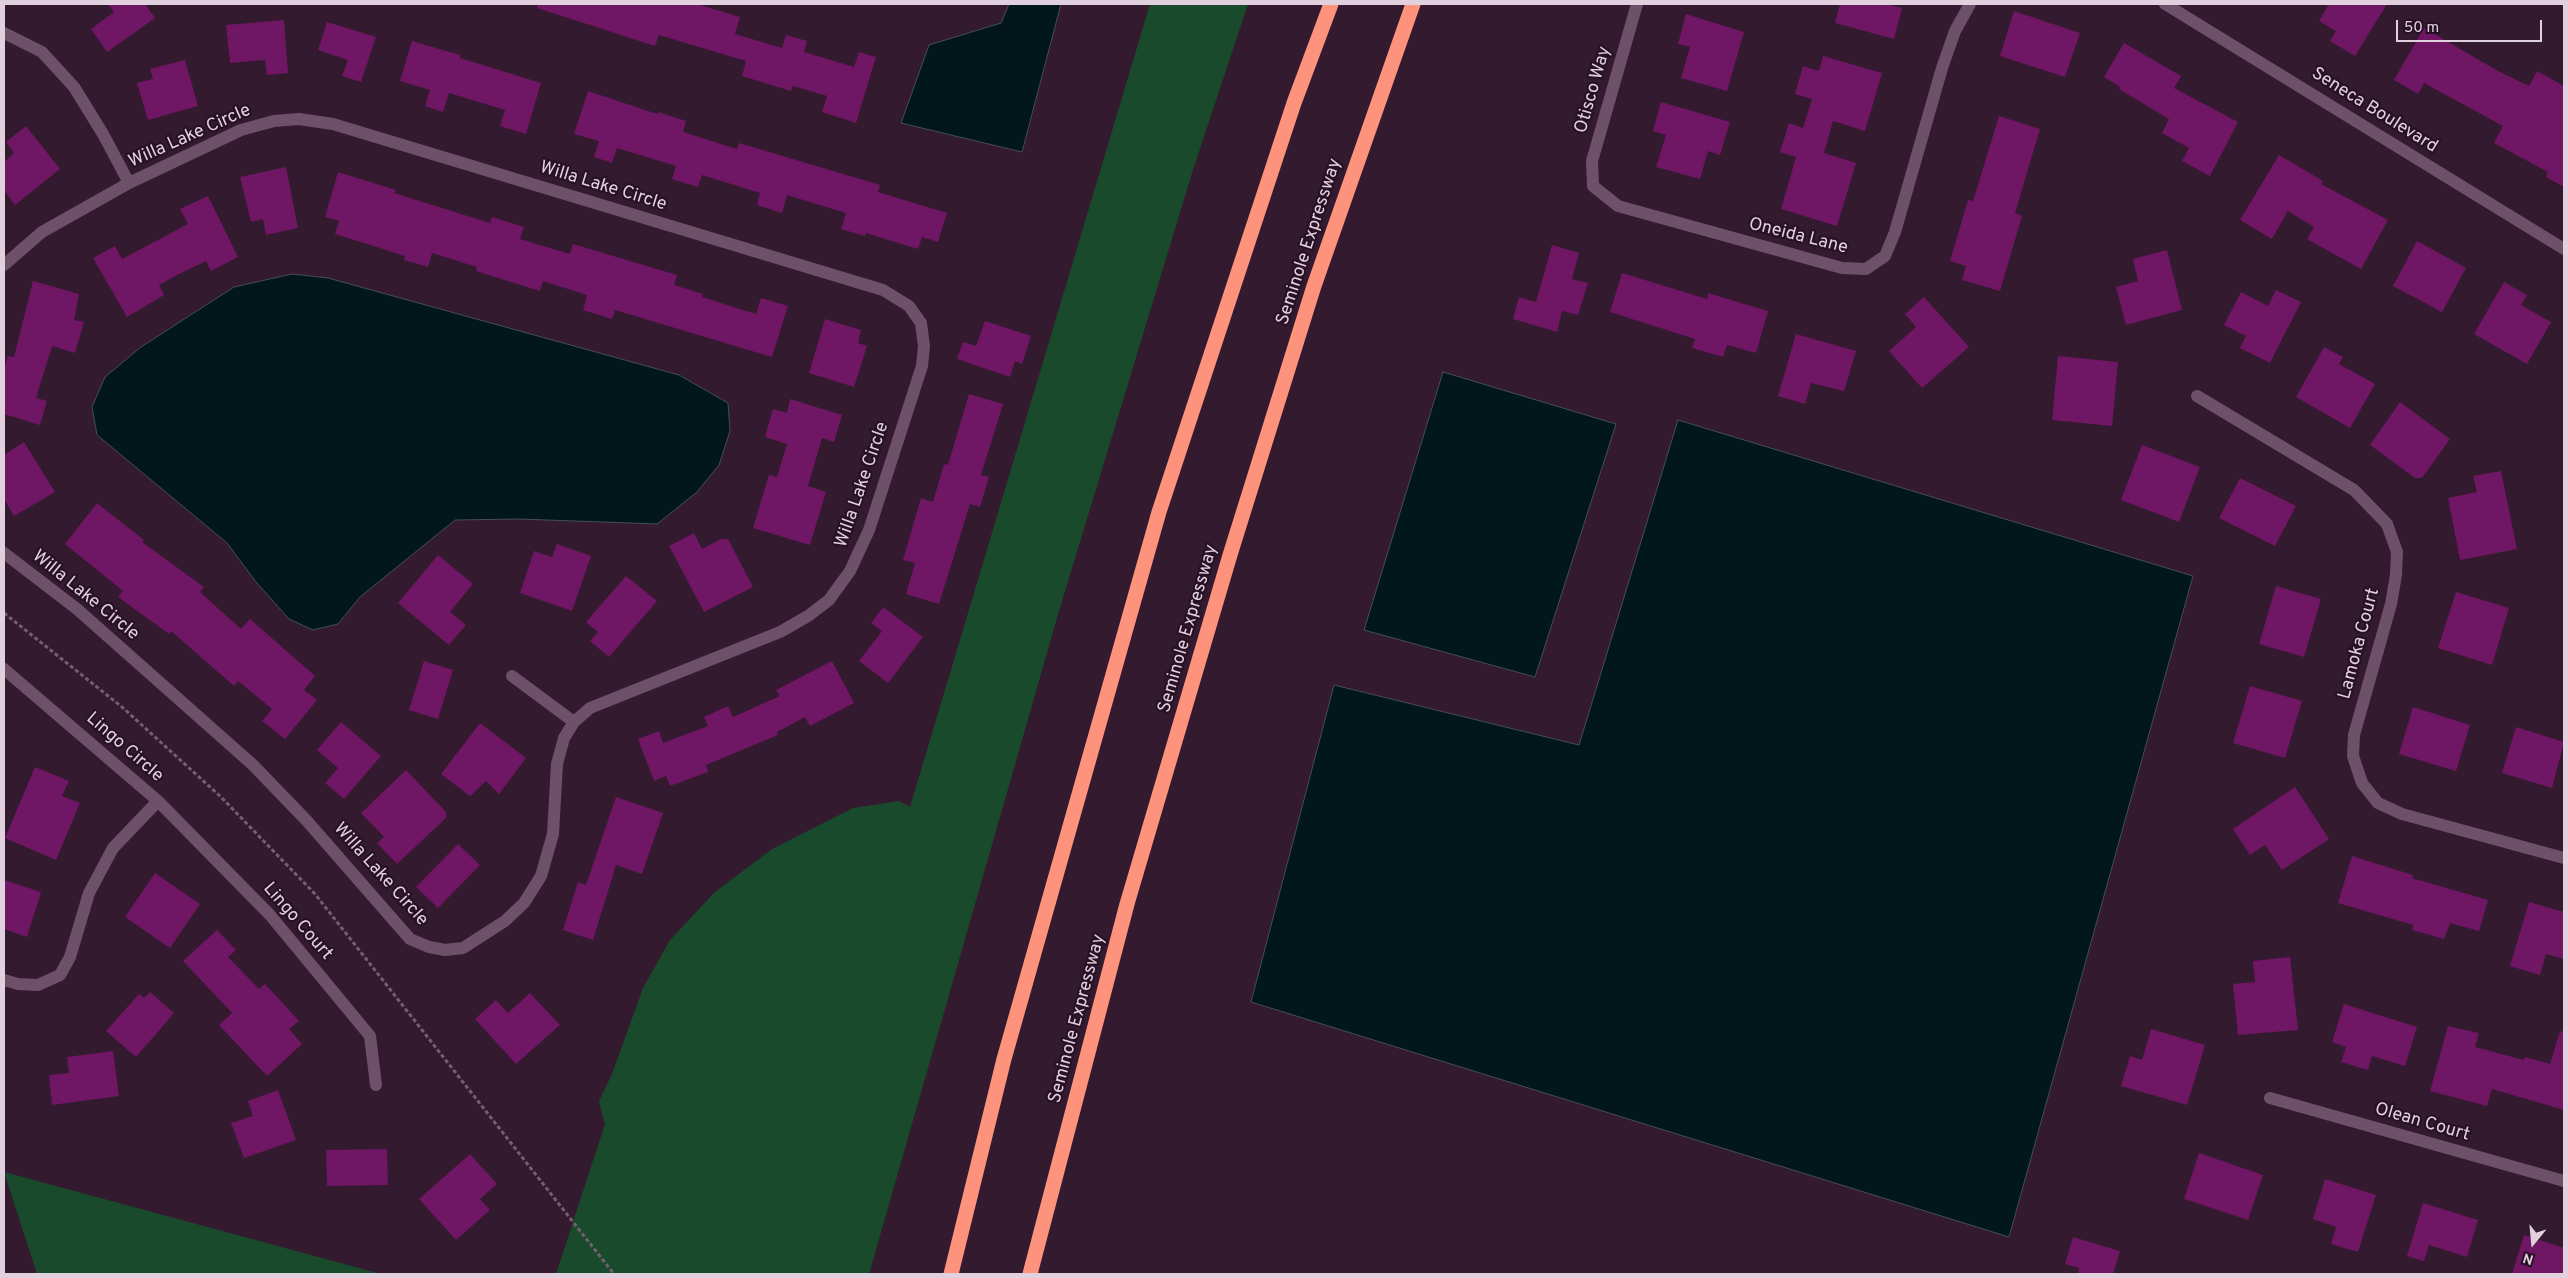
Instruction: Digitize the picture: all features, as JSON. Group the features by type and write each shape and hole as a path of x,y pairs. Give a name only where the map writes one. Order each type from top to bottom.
{"highway":[{"path":"951,1274 1004,1059 1159,512 1294,103 1330,4"},
{"name":"Seminole Expressway","path":"1030,1274 1127,904 1230,555 1314,286 1413,4"}],"street":[{"name":"Otisco Way","path":"1593,186 1592,161 1637,4"},
{"name":"Oneida Lane","path":"1593,186 1618,206 1842,268 1866,269 1885,256 1895,232 1942,68 1955,31 1970,4"},
{"name":"Seneca Boulevard","path":"2165,4 2564,249"},
{"path":"4,33 42,52 74,87 103,134 129,183"},
{"name":"Willa Lake Circle","path":"4,265 42,232 129,183 241,130 274,121 291,120 333,124 883,290 909,306 921,323 924,346 922,366 869,530 850,571 829,600 808,616 780,632 590,708 574,722 564,738 557,764 552,834 541,876 524,903 505,921 463,948 446,950 429,947 410,939 307,820 253,765 92,622 4,553"},
{"name":"Lamoka Court","path":"2196,396 2354,490 2386,524 2397,552 2396,575 2390,604 2354,735 2353,756 2362,783 2378,803 2402,814 2564,858"},
{"name":"Lingo Circle","path":"4,669 158,801 113,848 88,893 70,957 60,975 38,985 18,984 4,980"},
{"path":"512,676 574,722"},
{"name":"Lingo Court","path":"158,801 270,915 370,1036 376,1085"},
{"name":"Olean Court","path":"2270,1098 2564,1181"}],"path":[{"path":"4,613 122,707 200,778 315,894 614,1274"}],"green space":[{"path":"1150,4 1248,4 1192,173 1059,611 869,1274 556,1274 605,1124 599,1101 612,1074 643,988 670,940 715,892 772,849 853,808 899,801 910,807"},
{"path":"4,1172 8,1173 381,1274 37,1274"}],"water":[{"path":"1009,4 1061,4 1022,152 901,123 929,45 1001,23"},
{"path":"292,274 328,278 679,375 728,403 730,431 719,465 697,492 657,524 519,519 455,520 360,597 338,624 313,630 289,619 256,582 227,543 97,435 92,407 105,377 141,347 234,287"},
{"path":"1443,372 1616,424 1535,677 1364,630"},
{"path":"1678,420 2193,576 2009,1237 1251,1002 1334,685 1579,745"}],"building":[{"path":"108,4 145,4 155,18 107,52 91,29 114,12"},
{"path":"538,4 697,4 740,17 735,34 782,48 786,35 807,41 804,52 854,67 859,52 876,57 856,123 822,112 827,96 793,86 791,91 742,76 746,61 659,35 655,46 537,8"},
{"path":"1840,4 1886,4 1902,8 1894,39 1835,23"},
{"path":"2329,4 2387,4 2355,56 2330,41 2336,31 2319,21"},
{"path":"2014,11 2080,33 2065,77 2000,56"},
{"path":"1686,14 1744,32 1727,91 1681,78 1690,47 1678,44"},
{"path":"284,20 288,73 267,75 265,60 230,63 226,25"},
{"path":"327,22 376,37 361,82 342,76 348,60 318,50"},
{"path":"2424,28 2498,71 2529,86 2537,71 2564,86 2564,187 2546,177 2548,172 2494,143 2503,126 2424,83 2418,94 2394,80"},
{"path":"412,41 460,55 460,58 541,83 526,134 500,126 505,110 449,93 443,112 425,106 430,90 400,81"},
{"path":"2124,43 2181,76 2174,88 2238,122 2210,176 2182,161 2189,148 2162,133 2169,119 2119,89 2120,87 2104,77"},
{"path":"1823,56 1882,73 1865,131 1833,121 1824,153 1856,163 1837,226 1781,209 1796,157 1780,152 1789,123 1803,128 1812,99 1795,94 1803,66 1819,71"},
{"path":"185,60 198,106 148,120 137,83 153,79 150,69"},
{"path":"588,91 657,114 658,112 686,121 683,132 737,149 739,143 880,185 878,192 947,213 938,242 922,237 918,249 866,233 865,236 841,229 846,213 787,195 782,213 757,205 760,193 702,175 698,187 672,179 676,166 617,148 612,163 594,157 599,141 574,134"},
{"path":"1661,102 1730,122 1720,155 1708,151 1700,179 1656,167 1666,135 1653,131"},
{"path":"1999,116 2040,129 2015,213 2022,216 2000,291 1962,280 1966,266 1950,261 1968,200 1973,201"},
{"path":"26,126 60,169 15,205 4,190 4,162 14,153 6,142"},
{"path":"2279,155 2323,181 2321,184 2388,220 2361,269 2307,239 2314,227 2288,211 2272,239 2240,220"},
{"path":"286,167 298,228 266,235 263,219 251,222 240,177"},
{"path":"338,172 396,190 394,193 490,223 492,217 524,227 520,239 570,254 573,244 677,275 674,285 703,294 702,297 756,314 761,298 788,306 772,357 615,310 612,319 583,310 587,295 543,281 540,291 476,271 477,267 432,253 428,267 404,260 405,256 335,234 339,221 325,217"},
{"path":"208,196 238,257 211,271 206,261 179,274 159,285 164,295 127,317 93,258 115,246 122,259 188,224 180,209"},
{"path":"2417,241 2466,268 2442,312 2393,286"},
{"path":"1552,245 1579,253 1572,279 1588,283 1578,315 1562,311 1557,332 1513,319 1519,297 1536,302"},
{"path":"2167,250 2182,310 2126,325 2116,287 2138,281 2133,259"},
{"path":"1622,273 1707,299 1708,293 1768,311 1756,353 1727,345 1723,357 1692,348 1695,339 1610,312"},
{"path":"33,281 79,294 74,320 84,322 75,353 52,346 36,398 47,401 40,425 4,414 4,369 8,356 14,357"},
{"path":"2504,282 2527,295 2521,305 2551,322 2527,364 2474,334"},
{"path":"2276,290 2301,302 2270,363 2240,348 2246,336 2224,325 2241,292 2268,306"},
{"path":"1924,297 1969,347 1922,388 1889,351 1916,327 1905,314"},
{"path":"825,319 861,330 858,343 867,346 854,387 809,373"},
{"path":"985,321 1031,336 1022,364 1015,361 1010,377 957,359 963,342 976,346"},
{"path":"1796,334 1856,351 1844,391 1811,383 1805,404 1778,396"},
{"path":"2324,347 2343,357 2339,364 2375,384 2350,428 2296,397"},
{"path":"2058,356 2118,362 2112,426 2052,420"},
{"path":"969,394 1003,404 981,475 989,477 980,507 970,504 939,604 906,594 915,563 903,560 921,498 933,502 944,464 948,465"},
{"path":"790,399 842,415 834,442 822,438 808,486 826,492 810,545 753,528 769,475 777,477 787,444 765,437 773,409 787,413"},
{"path":"2400,402 2450,439 2422,478 2415,478 2370,445"},
{"path":"24,442 55,492 14,516 4,499 4,455"},
{"path":"2142,445 2200,467 2179,522 2121,500"},
{"path":"2501,471 2517,549 2460,560 2448,498 2477,492 2473,476"},
{"path":"2240,478 2296,506 2275,546 2219,518"},
{"path":"97,503 144,540 142,542 204,587 200,592 241,629 250,619 315,676 304,690 317,700 285,739 262,721 272,709 238,681 234,686 171,631 169,634 118,597 123,591 65,544"},
{"path":"694,533 702,549 721,539 728,539 753,587 704,612 669,546"},
{"path":"557,544 591,556 572,611 520,593 534,551 552,557"},
{"path":"438,555 473,584 450,612 466,625 449,645 398,603"},
{"path":"626,576 657,601 609,657 590,641 598,632 586,622"},
{"path":"2276,586 2321,599 2304,657 2259,644"},
{"path":"2456,592 2509,608 2492,665 2438,648"},
{"path":"883,607 923,637 888,683 859,661 882,631 871,623"},
{"path":"424,661 453,670 438,719 409,710"},
{"path":"832,661 854,703 810,726 805,717 777,732 778,735 706,765 708,772 670,786 666,776 654,781 638,739 659,731 663,743 708,726 704,717 728,706 733,717 780,696 776,690"},
{"path":"2250,686 2302,701 2285,758 2233,743"},
{"path":"2413,707 2470,725 2456,771 2399,754"},
{"path":"341,722 381,756 344,799 325,783 338,768 317,750"},
{"path":"480,723 526,758 499,794 486,781 470,796 441,774"},
{"path":"2516,727 2564,742 2552,788 2502,773"},
{"path":"35,767 69,781 62,796 80,803 56,860 5,838"},
{"path":"406,770 446,812 446,818 397,864 377,843 384,837 361,813"},
{"path":"2295,787 2329,839 2282,870 2265,845 2250,855 2233,829"},
{"path":"616,797 663,813 642,874 616,865 593,940 563,930 578,882 586,885"},
{"path":"458,844 480,865 438,908 416,887"},
{"path":"2352,856 2413,875 2412,878 2488,900 2479,931 2450,923 2444,939 2412,930 2413,925 2338,903"},
{"path":"155,873 200,904 170,948 125,917"},
{"path":"4,880 41,892 27,937 4,929"},
{"path":"2529,902 2564,912 2564,959 2546,954 2540,975 2510,966"},
{"path":"217,930 236,950 228,957 259,989 265,984 299,1021 289,1029 302,1044 267,1076 219,1025 232,1013 183,961"},
{"path":"2290,957 2298,1030 2238,1035 2233,984 2255,982 2253,961"},
{"path":"150,992 174,1013 136,1057 106,1031 139,994 144,998"},
{"path":"530,993 560,1025 516,1064 475,1019 496,1000 508,1013"},
{"path":"2344,1004 2417,1027 2405,1066 2372,1056 2368,1070 2341,1062 2346,1047 2332,1042"},
{"path":"2448,1026 2479,1033 2475,1047 2524,1060 2525,1057 2550,1064 2560,1031 2564,1032 2564,1110 2492,1089 2487,1106 2430,1091"},
{"path":"2151,1029 2205,1045 2187,1105 2121,1086 2130,1056 2142,1060"},
{"path":"113,1051 119,1096 52,1105 49,1075 69,1073 67,1057"},
{"path":"278,1090 296,1140 244,1158 231,1123 253,1116 248,1101"},
{"path":"387,1149 388,1185 327,1186 326,1150"},
{"path":"2199,1153 2263,1175 2248,1220 2184,1199"},
{"path":"470,1154 497,1184 480,1199 490,1210 456,1240 419,1199"},
{"path":"2325,1179 2376,1195 2358,1252 2331,1244 2336,1227 2313,1219"},
{"path":"2423,1203 2478,1220 2467,1257 2429,1245 2424,1261 2407,1256"},
{"path":"2524,1235 2564,1248 2564,1274 2512,1274"},
{"path":"2073,1237 2120,1251 2113,1274 2078,1274 2079,1268 2065,1264"}]}
